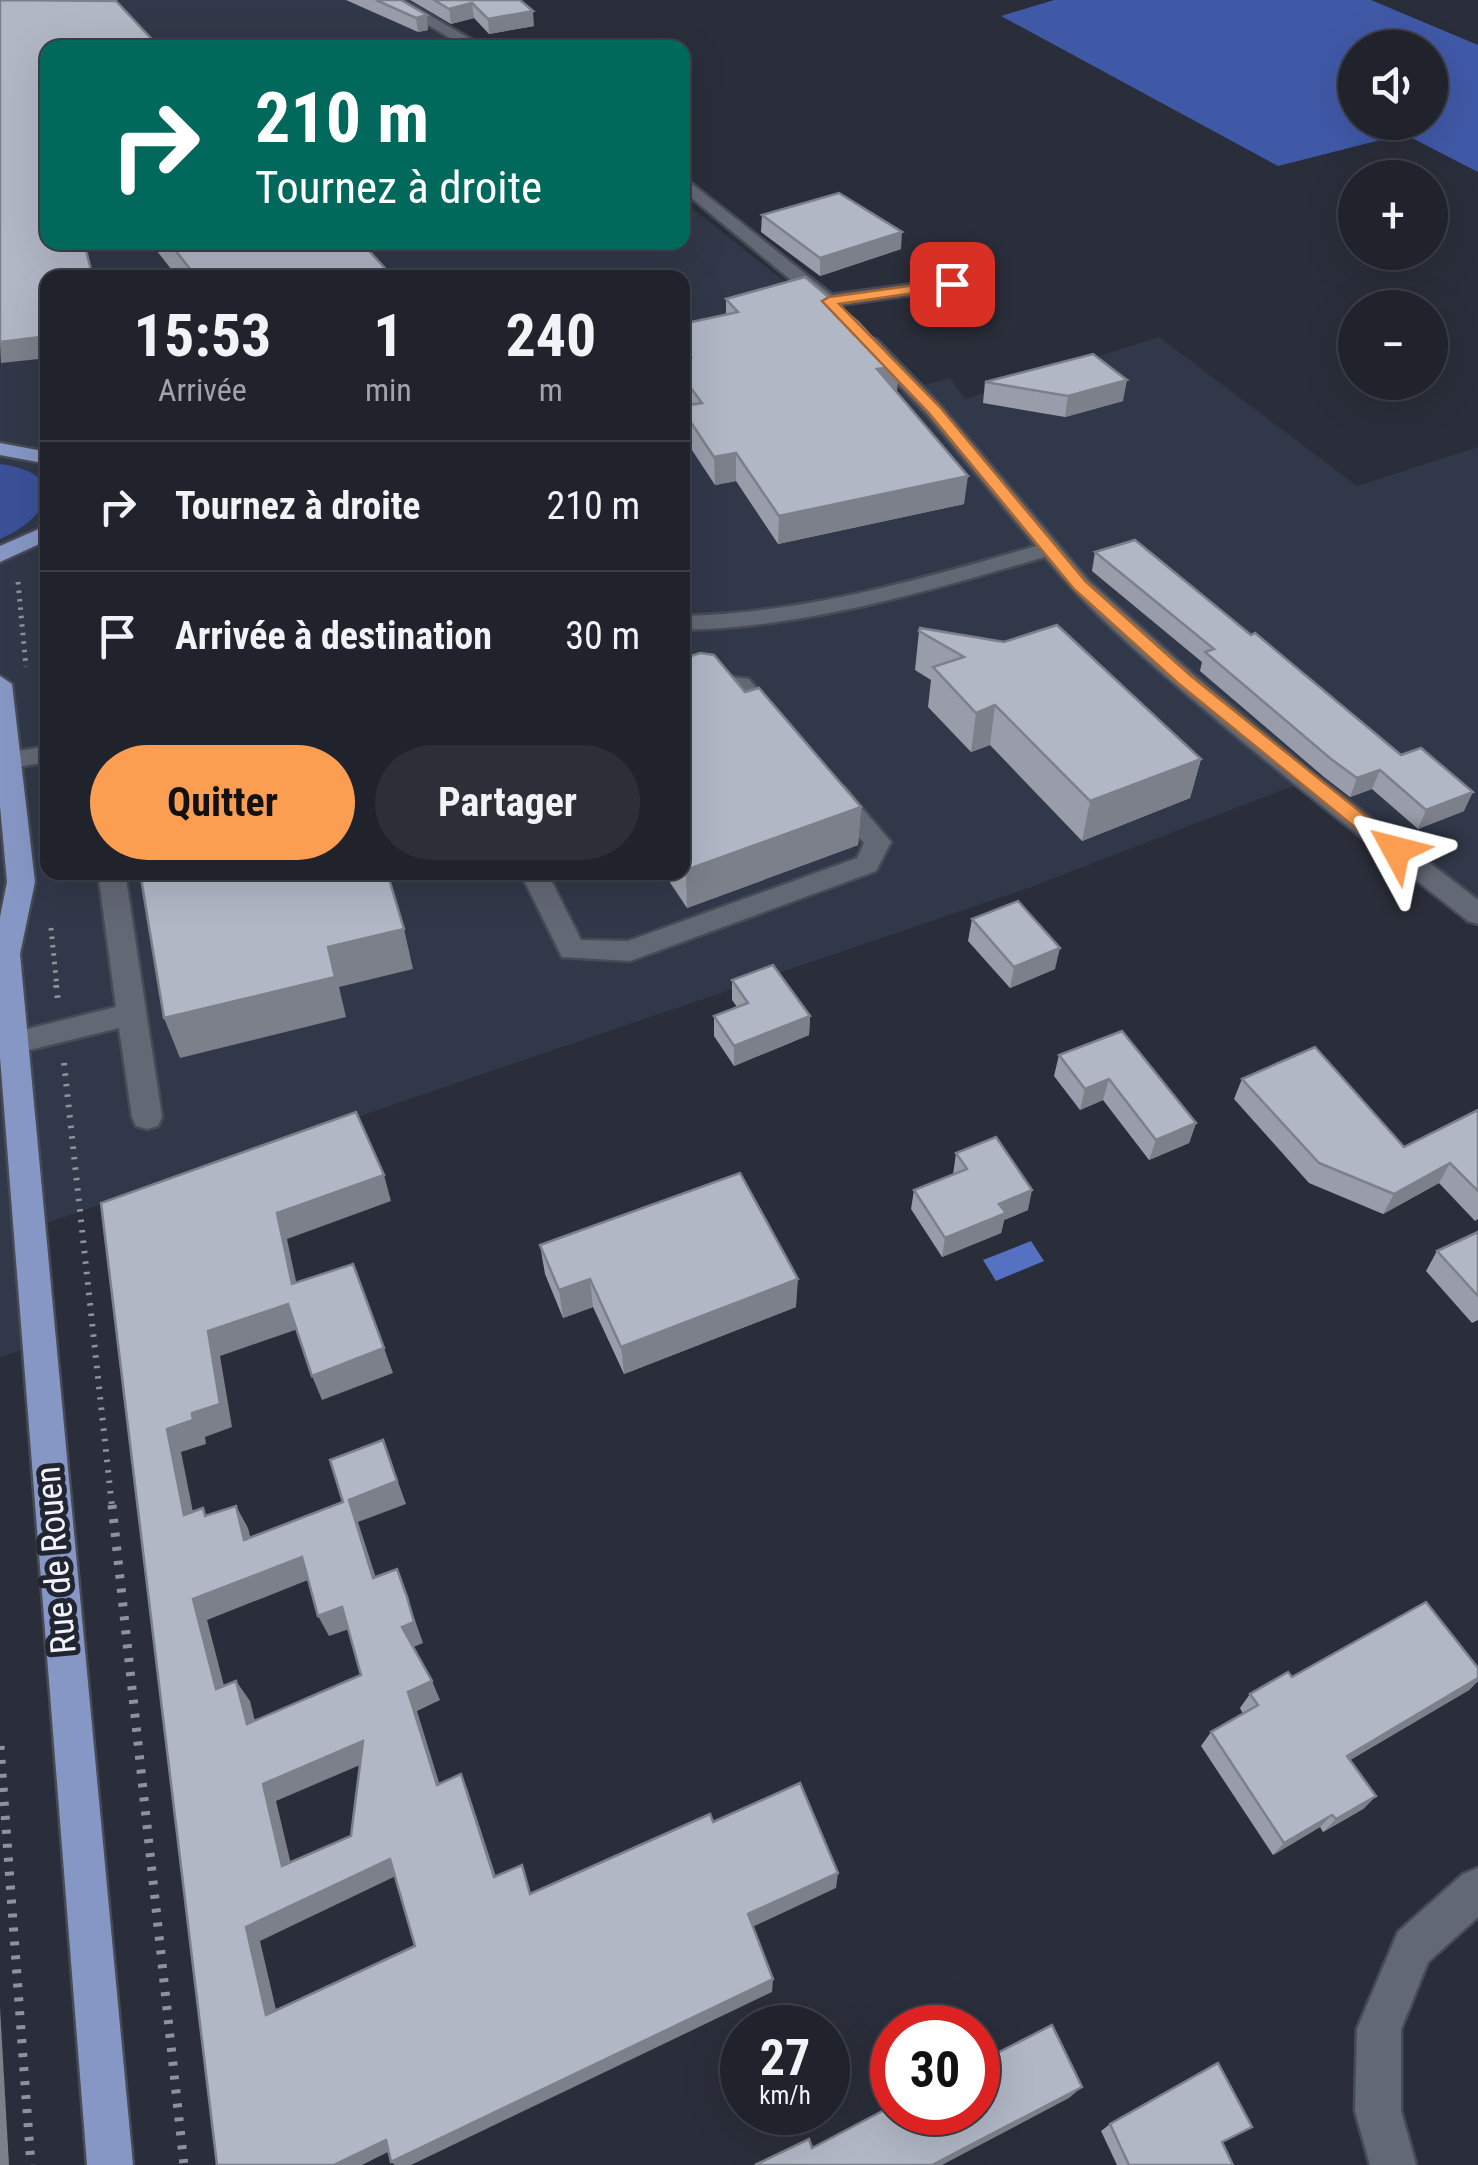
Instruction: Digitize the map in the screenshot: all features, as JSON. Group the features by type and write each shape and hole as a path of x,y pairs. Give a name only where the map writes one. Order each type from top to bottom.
{"main road":[{"path":"0,449 40,456"},
{"path":"2,557 40,536"},
{"name":"Rue de Rouen","path":"0,684 5,762 21,882 3,944 13,1043 11,1145 110,2165"}],"street":[{"path":"393,0 464,40"},
{"path":"690,188 829,301 933,409 1080,585 1306,781 1478,914"},
{"path":"829,301 952,284"},
{"path":"690,648 764,620 846,607 1049,549"},
{"path":"690,653 740,684 790,742"},
{"path":"5,762 40,755"},
{"path":"537,880 572,950 630,951 867,864 878,842 816,770"},
{"path":"112,880 147,1116"},
{"path":"13,1043 132,1014"},
{"path":"1393,2165 1378,2111 1379,2030 1413,1948 1478,1888"}],"path":[{"path":"18,582 27,679"},
{"path":"49,913 184,2165"},
{"path":"0,1746 31,2165"}],"shaded area":[{"path":"0,0 377,0 448,40 40,40 40,250 690,250 690,207 804,297 690,323 690,270 40,270 40,880 690,880 690,376 720,425 897,393 950,378 965,399 1159,337 1357,486 1478,447 1478,914 1306,781 1031,887 29,1229 38,1344 0,1357"},
{"path":"1054,0 1371,0 1442,30 1338,30 1338,140 1380,140 1278,166 1001,16"},
{"path":"1448,32 1478,45 1478,172 1416,140 1448,140"},
{"path":"0,464 37,476 40,509 18,530 0,539"},
{"path":"1031,1241 1044,1261 996,1281 983,1260"}],"building":[{"path":"0,0 116,1 153,40 40,40 40,250 86,250 91,270 40,270 40,337 0,342"},
{"path":"376,0 401,0 427,15 416,18"},
{"path":"434,0 520,0 533,11 488,19 472,3 449,9"},
{"path":"839,193 902,232 820,258 762,215"},
{"path":"175,250 368,250 387,270 191,270"},
{"path":"805,277 858,322 899,366 877,369 968,476 779,516 736,453 714,457 690,421 690,405 702,403 690,387 690,322 738,312 726,299"},
{"path":"1093,354 1127,380 1068,396 985,382"},
{"path":"1135,540 1251,635 1255,633 1401,755 1421,748 1473,792 1426,810 1380,770 1357,778 1331,759 1205,652 1214,649 1095,552"},
{"path":"1057,625 1201,759 1090,801 995,705 976,713 933,667 964,657 919,631 920,628 1004,642"},
{"path":"714,655 745,692 759,688 861,807 690,869 690,656"},
{"path":"141,880 389,880 404,929 328,947 335,977 164,1018"},
{"path":"1018,901 1060,948 1014,967 972,919"},
{"path":"773,965 810,1016 734,1046 714,1016 748,1003 732,980"},
{"path":"1122,1031 1196,1123 1156,1140 1109,1079 1085,1089 1059,1055"},
{"path":"1315,1047 1404,1147 1478,1110 1478,1191 1450,1163 1394,1194 1319,1163 1242,1079"},
{"path":"356,1112 384,1175 277,1213 292,1284 353,1264 384,1348 312,1376 288,1304 208,1331 220,1404 192,1413 193,1420 167,1429 184,1515 203,1508 205,1516 236,1506 244,1540 343,1502 330,1460 383,1440 397,1481 349,1500 373,1578 397,1569 407,1597 414,1622 402,1627 432,1681 408,1692 437,1785 461,1774 494,1877 522,1865 530,1894 710,1814 713,1822 800,1783 838,1873 748,1914 773,1979 391,2162 386,2140 334,2165 217,2165 101,1203","holes":["302,1557 318,1616 342,1607 361,1675 247,1724 236,1681 216,1689 193,1599","363,1741 351,1836 282,1866 263,1784","390,1859 415,1946 266,2015 246,1927"]},
{"path":"996,1137 1032,1190 999,1204 1006,1213 945,1238 914,1190 967,1169 956,1153"},
{"path":"740,1173 798,1279 621,1347 590,1279 559,1290 540,1245"},
{"path":"1478,1232 1478,1296 1437,1251"},
{"path":"1426,1602 1478,1668 1478,1678 1347,1756 1376,1796 1336,1819 1332,1815 1284,1843 1211,1732 1258,1705 1250,1694 1288,1672 1292,1677"},
{"path":"1052,2025 1082,2087 1000,2130 1000,2052"},
{"path":"1218,2063 1252,2127 1222,2142 1233,2165 1129,2165 1110,2124"},
{"path":"870,2118 870,2135 990,2135 932,2165 755,2165 809,2139 812,2148 837,2135 850,2135 850,2128"}],"route":[{"path":"952,284 829,301 933,409 1080,585 1185,680 1396,850"}]}
